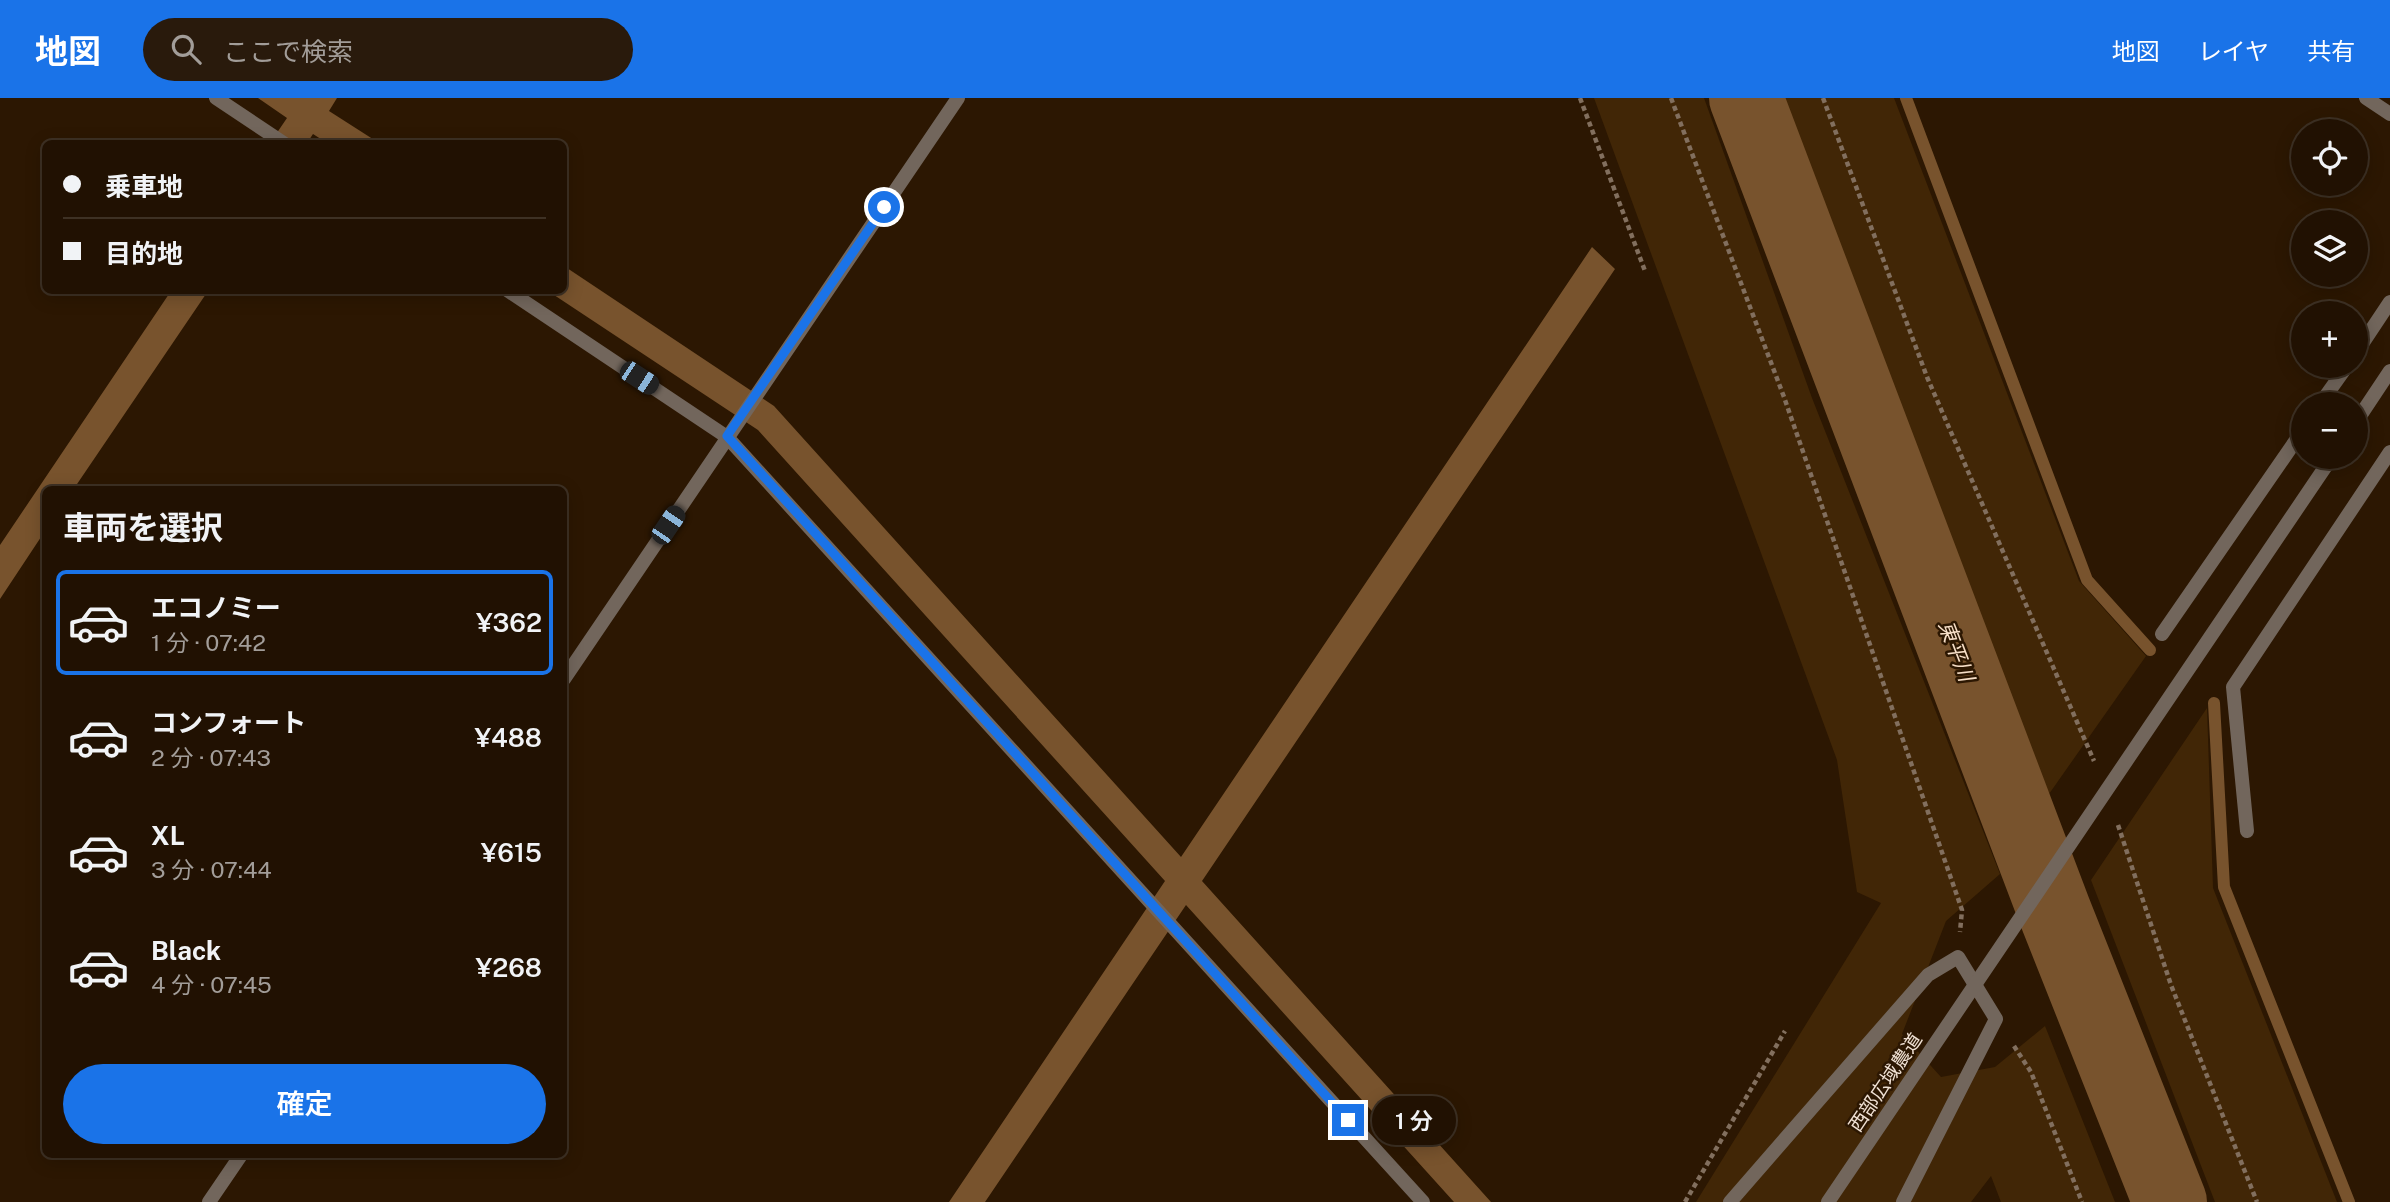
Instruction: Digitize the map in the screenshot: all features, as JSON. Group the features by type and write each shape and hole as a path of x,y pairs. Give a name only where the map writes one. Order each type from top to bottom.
{"street":[{"path":"216,98 279,140"},
{"path":"567,675 958,98"},
{"path":"2366,98 2390,114"},
{"path":"513,294 727,436 1423,1202"},
{"path":"2368,335 2390,302"},
{"path":"2368,404 2390,371"},
{"path":"2162,634 2291,447"},
{"path":"2247,831 2233,687 2390,452"},
{"name":"西部広域農道","path":"1828,1202 2324,469"},
{"path":"1730,1202 1928,975 1958,957 1996,1019 1903,1202"},
{"path":"209,1202 239,1158"}],"path":[{"path":"1580,98 1645,271"},
{"path":"1671,98 1784,397 1962,910 1958,957"},
{"path":"1823,98 1927,377 2106,789 2171,985 2257,1202"},
{"path":"1996,1019 2031,1072 2082,1202"},
{"path":"1685,1202 1785,1031"}],"shaded area":[{"path":"258,98 337,98 329,111 374,140 322,140 313,134 309,140 272,140 287,118"},
{"path":"1594,98 1704,98 1812,398 2000,874 1946,921 1902,1034 1941,1077 1995,1067 2045,1026 2115,1202 2001,1202 1991,1176 1971,1202 1696,1202 1881,903 1857,892 1837,760"},
{"path":"1782,98 1894,98 2079,581 2146,656 2049,794 1893,394"},
{"path":"1592,247 1615,269 1202,881 1491,1202 1454,1202 1186,905 985,1202 949,1202 1165,881 758,430 553,294 567,294 567,268 774,406 1181,857"},
{"path":"169,294 206,294 76,486 42,486 42,536 0,599 0,545"},
{"path":"2207,708 2213,888 2337,1202 2215,1202 2091,880"},
{"path":"2072,900 2189,1202 2143,1202 2040,939"}],"waterway":[{"name":"東平川","path":"1746,98 2054,910 2170,1202"},
{"path":"1906,98 2087,580 2150,650"},
{"path":"2214,703 2224,887 2349,1202"}],"route":[{"path":"884,207 727,436 1348,1120"}]}
